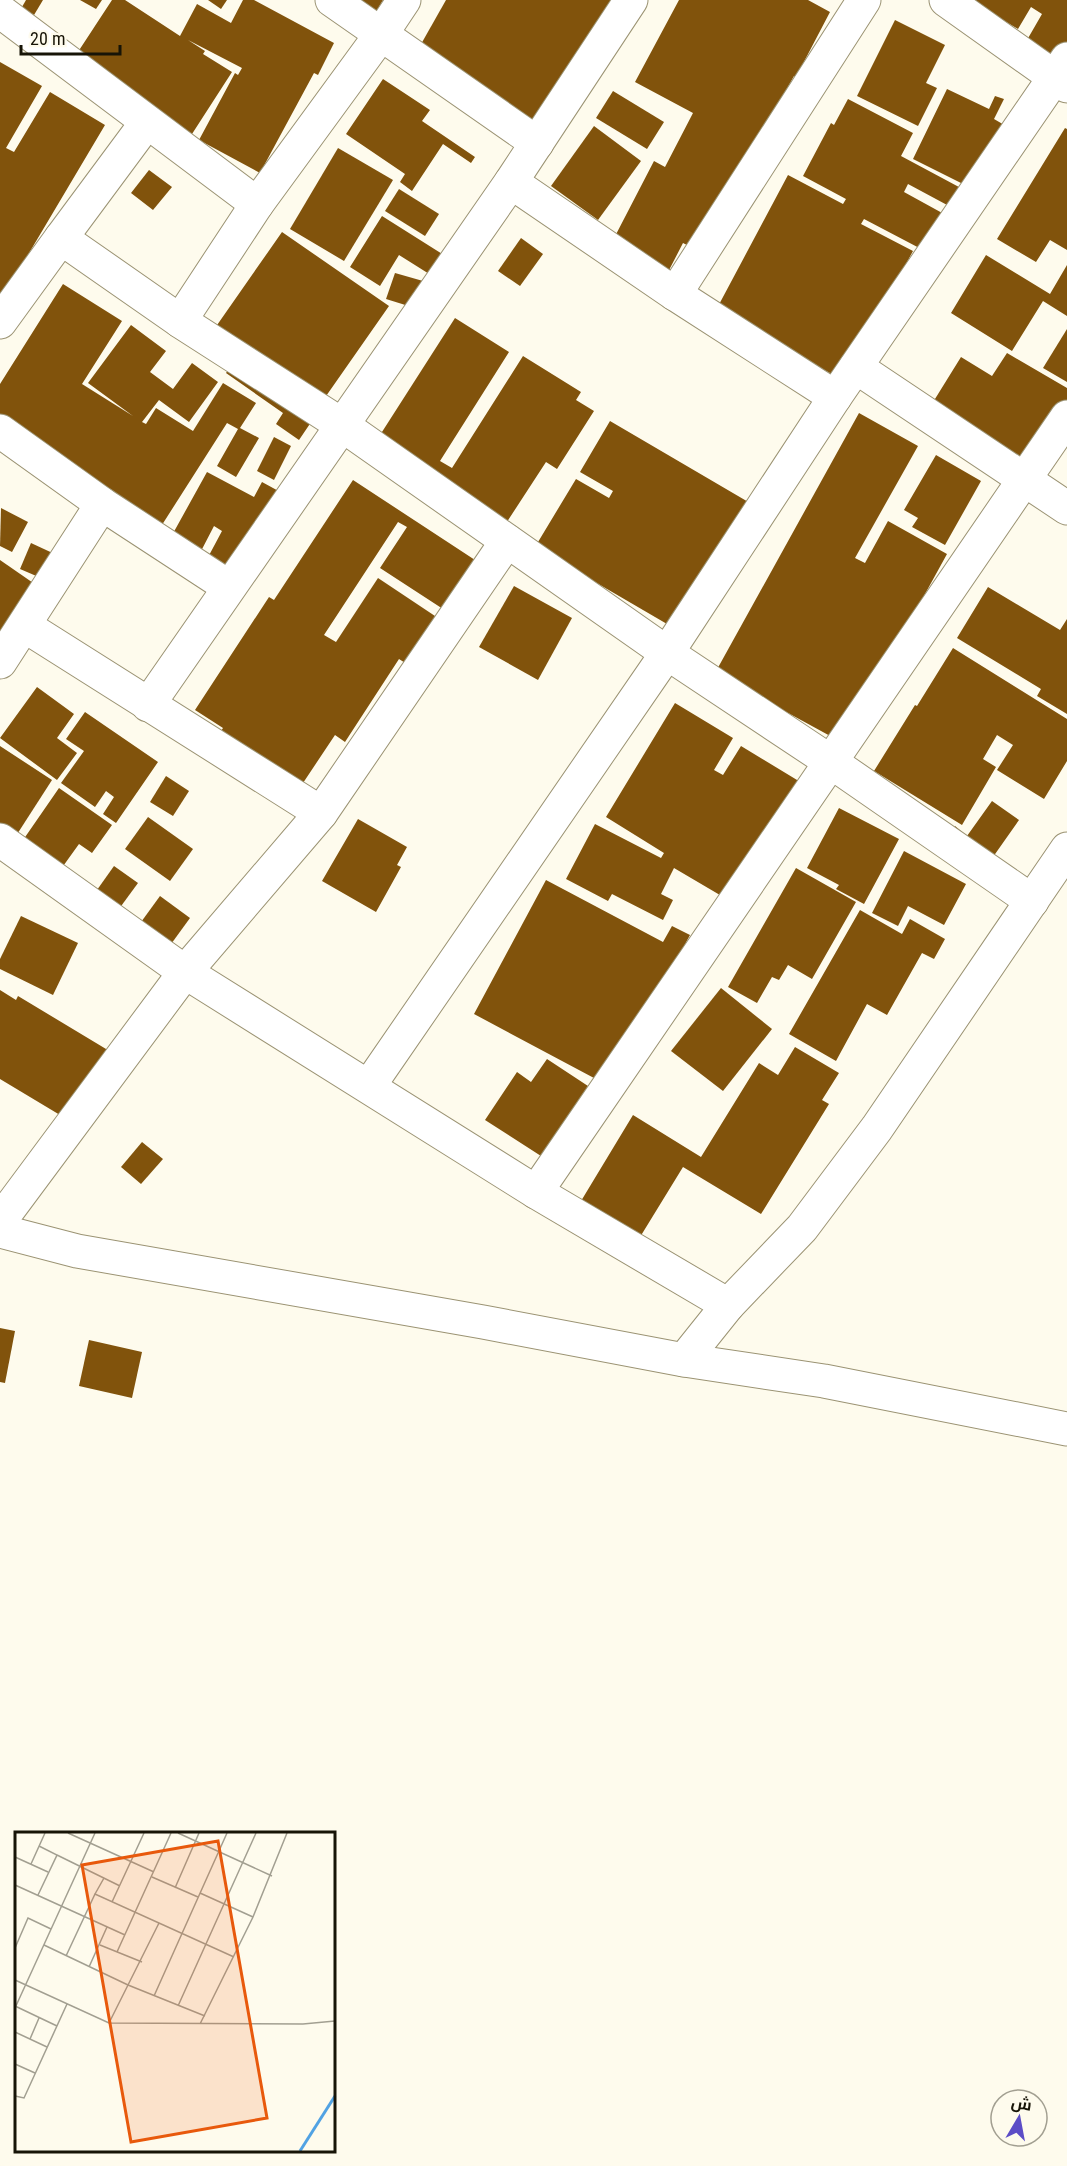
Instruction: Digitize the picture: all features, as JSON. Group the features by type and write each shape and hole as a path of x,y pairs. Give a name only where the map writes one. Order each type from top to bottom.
{"street":[{"path":"332,0 537,143"},
{"path":"180,321 257,204 404,0"},
{"path":"148,705 511,182 631,0"},
{"path":"675,294 864,0"},
{"path":"369,1086 667,653 835,397 1063,74 946,0"},
{"path":"0,11 257,204"},
{"path":"0,322 147,122"},
{"path":"511,182 675,294 835,397"},
{"path":"61,238 180,321 342,425 667,653 831,762 1032,902"},
{"path":"856,367 1067,508"},
{"path":"536,1192 1067,417"},
{"path":"0,431 102,504 229,587"},
{"path":"0,662 102,504"},
{"path":"0,1221 185,972 321,813 507,541"},
{"path":"25,626 321,813"},
{"path":"0,840 185,972 536,1192 728,1305"},
{"path":"684,1360 728,1305 802,1228 864,1146 1067,849"},
{"path":"0,1231 77,1251 483,1322 684,1360 824,1381 1067,1429"}],"building":[{"path":"26,0 43,0 34,15 22,7"},
{"path":"80,0 102,0 96,9"},
{"path":"112,0 125,0 180,36 197,4 231,23 243,0 254,0 334,43 318,75 314,73 260,173 199,140 235,73 238,75 242,68 188,40 205,51 203,54 232,72 192,134 74,58"},
{"path":"208,0 227,0 221,9"},
{"path":"354,0 383,0 376,12"},
{"path":"446,0 612,0 541,124 416,53"},
{"path":"679,0 808,0 830,12 796,77 794,76 697,250 683,243 667,274 611,244 654,161 665,167 693,113 635,82"},
{"path":"969,0 1067,0 1067,57 1064,62 1027,40 1042,14 1031,7 1018,29"},
{"path":"895,20 945,45 926,83 937,88 918,126 857,96"},
{"path":"0,62 42,86 6,148 14,152 50,92 105,125 0,302"},
{"path":"383,79 430,110 422,121 475,157 471,163 443,144 412,191 400,182 405,174 346,134"},
{"path":"947,89 989,109 995,96 1004,99 994,119 1006,126 975,190 913,159"},
{"path":"613,91 664,122 647,149 596,118"},
{"path":"848,99 913,133 901,156 972,194 962,213 908,184 904,192 944,214 925,251 864,219 861,224 913,251 843,380 715,312 788,175 843,204 846,199 803,176 831,123 834,125"},
{"path":"594,126 641,161 598,220 551,186"},
{"path":"1065,128 1067,129 1067,250 1050,240 1036,262 997,239"},
{"path":"338,148 393,180 344,261 290,229"},
{"path":"149,170 172,187 153,210 131,193"},
{"path":"399,189 439,214 425,236 385,211"},
{"path":"382,216 447,257 434,277 399,255 380,286 350,267"},
{"path":"282,232 389,306 324,399 326,400 299,440 276,424 283,413 226,373 244,347 215,328"},
{"path":"521,238 543,254 520,286 498,271"},
{"path":"986,255 1050,294 1067,265 1067,316 1043,301 1012,351 951,313"},
{"path":"395,273 423,281 415,308 386,299"},
{"path":"63,284 122,321 82,384 133,416 88,383 131,325 166,351 150,372 173,389 192,363 218,382 189,422 159,400 142,422 146,424 156,408 193,431 223,383 256,403 240,428 259,438 236,477 217,466 238,429 227,423 160,528 0,428 0,384"},
{"path":"455,318 509,352 440,461 452,468 523,356 581,392 576,400 594,411 557,469 546,462 503,528 373,446"},
{"path":"1067,329 1067,382 1043,368"},
{"path":"1007,353 1067,388 1067,403 1026,468 930,407 961,357 992,376"},
{"path":"859,413 918,446 855,558 865,563 888,521 947,554 843,743 715,673"},
{"path":"610,421 750,503 679,631 535,547 576,479 609,498 613,491 580,472"},
{"path":"274,437 291,446 274,480 257,471"},
{"path":"936,455 981,481 945,545 912,527 918,518 904,510"},
{"path":"207,472 254,497 262,482 284,494 237,578 206,561 222,531 214,526 200,553 171,537"},
{"path":"353,480 475,560 443,609 380,568 407,527 398,522 324,635 336,642 378,578 444,622 413,668 399,659 345,742 335,735 293,798 214,742 223,728 195,710 269,597 274,600"},
{"path":"1,508 28,522 12,552 0,546"},
{"path":"31,543 59,556 48,581 20,569"},
{"path":"0,560 39,587 0,644"},
{"path":"514,586 572,618 538,680 479,647"},
{"path":"988,587 1060,630 1067,619 1067,714 1037,696 1041,689 957,638"},
{"path":"953,648 1067,719 1067,761 1044,799 997,770 1013,745 997,735 983,759 996,767 962,825 874,771"},
{"path":"37,687 74,714 57,738 77,753 57,780 0,738"},
{"path":"675,703 733,738 714,770 723,775 741,746 802,783 725,898 674,868 661,894 673,900 663,920 612,894 608,901 566,879 595,824 661,858 664,853 606,817"},
{"path":"85,712 158,762 116,823 103,814 114,797 106,791 95,807 61,783 84,751 66,739"},
{"path":"0,746 52,780 14,839 0,830"},
{"path":"166,776 189,791 173,816 150,802"},
{"path":"59,788 112,825 92,853 79,844 61,869 21,843"},
{"path":"992,801 1019,820 981,874 941,845 955,826 967,836"},
{"path":"839,808 899,839 864,904 836,889 839,885 807,868"},
{"path":"148,817 193,849 170,881 125,849"},
{"path":"358,819 407,847 397,865 401,867 376,912 322,881"},
{"path":"904,851 966,884 944,925 908,906 898,926 872,913"},
{"path":"114,866 138,883 116,913 92,897"},
{"path":"796,868 856,902 812,979 788,965 779,980 772,977 757,1003 728,987"},
{"path":"546,880 663,942 672,926 690,935 609,1086 474,1014"},
{"path":"160,896 190,918 166,951 136,929"},
{"path":"860,910 902,934 910,919 945,939 934,959 922,953 887,1015 867,1004 836,1061 789,1034"},
{"path":"21,916 78,943 53,995 0,969 0,959"},
{"path":"721,988 772,1029 723,1091 671,1051"},
{"path":"0,990 16,1000 18,996 116,1055 75,1124 0,1079"},
{"path":"795,1047 839,1073 822,1100 829,1104 761,1214 683,1167 637,1242 578,1206 633,1115 701,1157 759,1063 778,1075"},
{"path":"547,1059 588,1086 541,1156 485,1120 517,1072 531,1082"},
{"path":"142,1142 163,1159 141,1184 121,1167"},
{"path":"0,1328 15,1331 5,1383 0,1382"},
{"path":"89,1340 142,1352 132,1398 79,1386"}]}
